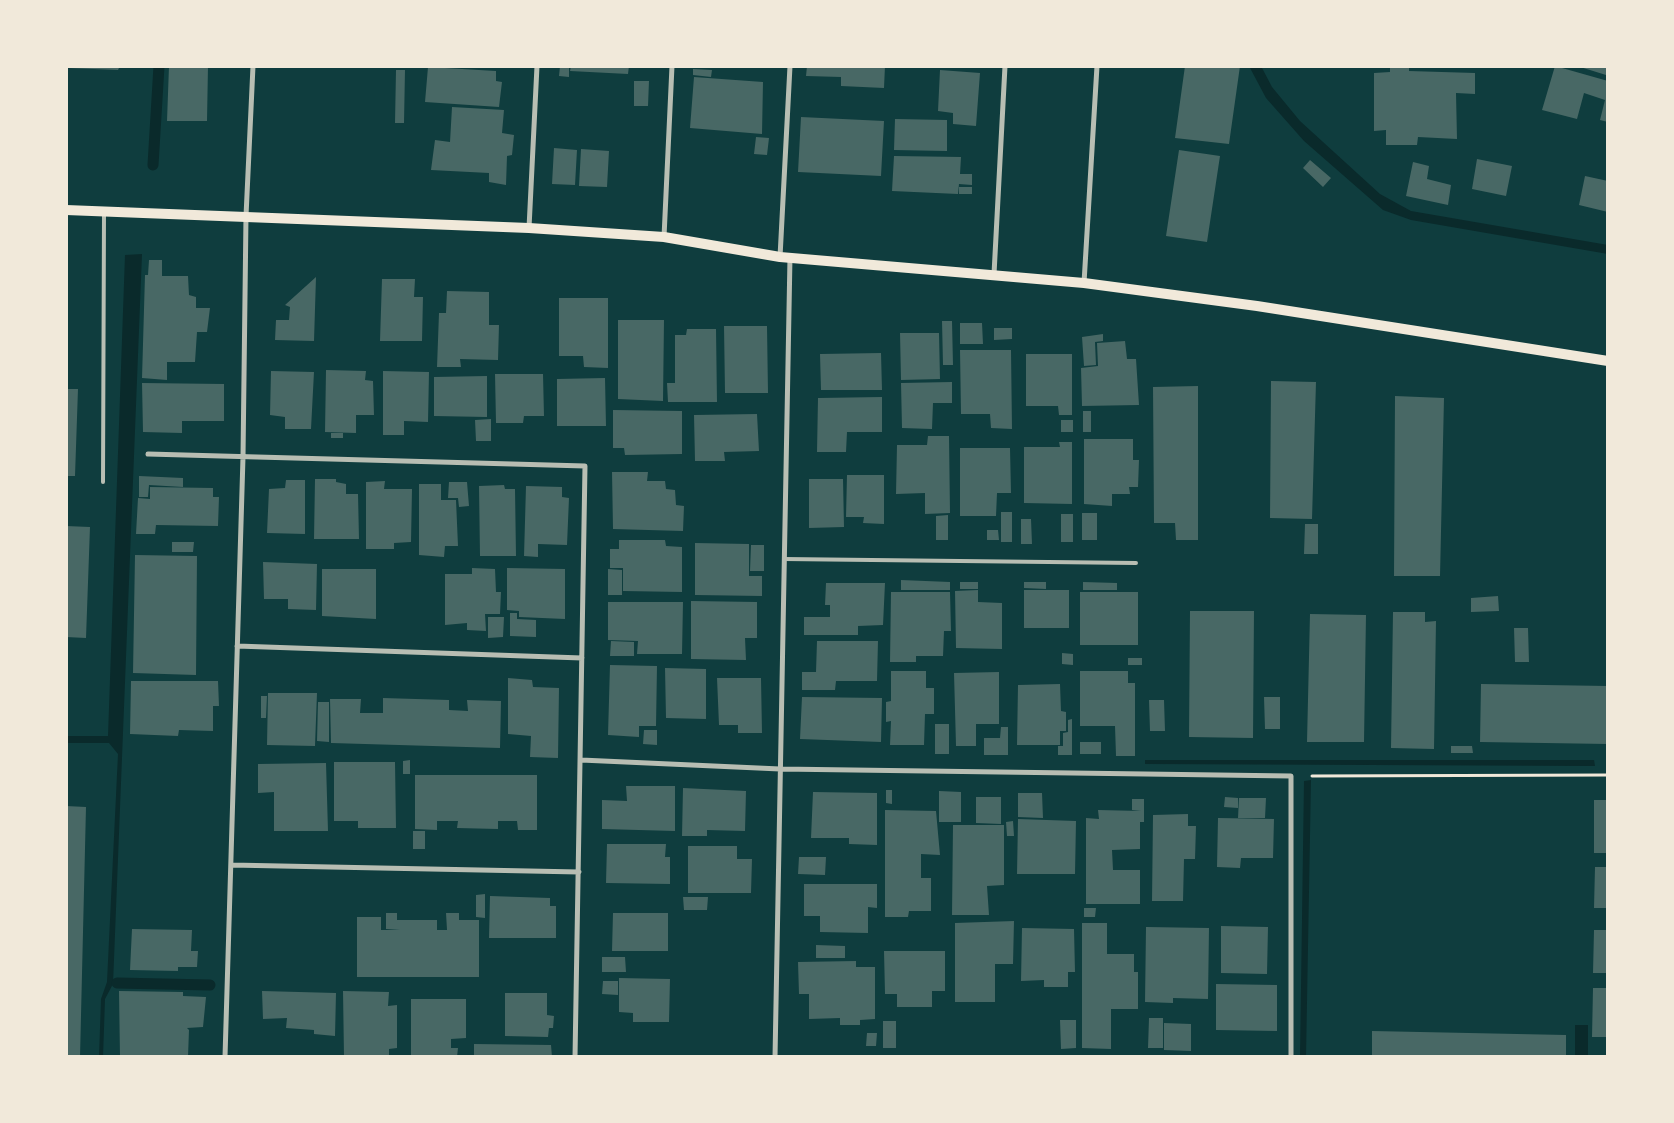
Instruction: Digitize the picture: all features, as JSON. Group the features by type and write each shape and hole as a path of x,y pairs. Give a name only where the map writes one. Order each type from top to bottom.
{"main road":[{"path":"66,210 529,228 664,237 785,257 1084,283 1257,306 1608,362"}],"street":[{"path":"225,1057 243,457 246,216 252,66"},
{"path":"529,228 537,66"},
{"path":"664,237 672,66"},
{"path":"775,1057 784,559 785,257 790,66"},
{"path":"994,274 1005,66"},
{"path":"1084,283 1097,66"},
{"path":"148,454 585,466 575,1057"},
{"path":"237,646 582,658"},
{"path":"580,760 780,768 1291,776 1291,1057"},
{"path":"231,865 579,872"}],"lane":[{"path":"102,482 104,210"},
{"path":"784,559 1136,563"}],"path":[{"path":"1291,776 1608,775"}],"water":[{"path":"1249,66 1261,66 1272,87 1300,121 1380,194 1411,211 1608,245 1608,254 1411,220 1383,210 1304,141 1266,98"},
{"path":"142,254 113,984 105,999 103,1057 99,1057 101,999 107,982 118,754 109,743 66,743 66,736 108,736 125,255"},
{"path":"1145,760 1594,760 1595,766 1145,764"},
{"path":"1311,780 1306,1057 1300,1057 1304,781"},
{"path":"1575,1025 1588,1025 1588,1057 1575,1057"}],"building":[{"path":"69,66 120,66 118,70 69,68"},
{"path":"169,66 208,66 207,121 167,121"},
{"path":"560,66 569,66 569,77 559,76"},
{"path":"571,66 629,66 628,74 570,71"},
{"path":"807,66 885,66 884,88 841,86 841,77 806,76"},
{"path":"1185,66 1240,66 1229,144 1175,138"},
{"path":"1390,66 1409,66 1409,71 1475,73 1475,94 1456,93 1457,139 1418,137 1417,145 1386,145 1386,130 1374,131 1374,73 1390,72"},
{"path":"1555,66 1608,81 1608,122 1600,120 1605,100 1584,93 1577,119 1542,110"},
{"path":"1577,66 1608,66 1608,69 1606,75"},
{"path":"428,67 496,71 496,81 502,82 499,107 425,102"},
{"path":"693,69 712,70 711,77 693,75"},
{"path":"396,70 405,70 404,123 395,123"},
{"path":"940,70 980,73 976,126 953,124 953,113 938,111"},
{"path":"694,77 763,82 762,134 690,128"},
{"path":"634,81 649,81 648,106 634,106"},
{"path":"452,107 504,110 502,133 514,135 512,155 507,156 506,185 489,182 489,173 431,170 435,140 450,142"},
{"path":"801,117 884,121 881,176 798,172"},
{"path":"895,119 947,120 947,151 894,150"},
{"path":"756,137 769,138 767,155 754,154"},
{"path":"554,148 577,150 575,185 552,184"},
{"path":"581,149 609,151 607,187 579,186"},
{"path":"1179,150 1220,156 1207,242 1166,236"},
{"path":"894,156 961,157 960,174 972,174 972,185 959,184 958,194 892,191"},
{"path":"1477,159 1512,166 1506,196 1472,189"},
{"path":"1310,160 1331,178 1323,187 1303,168"},
{"path":"1413,162 1429,166 1427,179 1451,185 1448,205 1406,196"},
{"path":"1585,176 1608,181 1608,212 1579,205"},
{"path":"959,187 972,187 972,194 959,194"},
{"path":"149,260 162,260 162,276 188,276 189,295 196,297 196,308 210,308 207,332 197,332 195,362 167,362 167,380 142,378 145,275 148,275"},
{"path":"316,277 314,341 275,340 276,320 289,320 290,307 285,305"},
{"path":"382,279 415,279 414,297 423,297 422,341 380,341"},
{"path":"447,291 489,292 489,325 499,325 498,360 460,359 461,367 437,367 439,313 446,313"},
{"path":"559,298 608,298 608,368 584,367 583,356 559,356"},
{"path":"618,320 664,320 663,401 618,399"},
{"path":"942,321 952,321 953,365 943,365"},
{"path":"960,323 982,323 983,344 960,344"},
{"path":"724,326 767,326 768,393 725,393"},
{"path":"994,328 1012,328 1012,339 994,340"},
{"path":"687,329 716,329 717,402 668,402 667,383 675,383 675,335 686,335"},
{"path":"900,333 939,333 940,379 901,380"},
{"path":"1103,334 1103,341 1095,342 1096,365 1084,366 1082,337"},
{"path":"1125,341 1127,359 1136,359 1139,405 1082,406 1081,368 1098,366 1097,343"},
{"path":"960,350 1011,350 1012,429 991,428 990,414 961,414"},
{"path":"881,353 882,390 821,390 820,354"},
{"path":"1026,354 1072,354 1072,415 1059,415 1058,406 1026,406"},
{"path":"326,370 366,371 365,380 373,381 374,415 356,415 356,433 325,432"},
{"path":"271,371 314,372 311,429 285,429 285,417 270,415"},
{"path":"383,371 429,372 428,422 404,421 404,435 383,435"},
{"path":"495,374 543,374 544,416 524,416 523,423 496,423"},
{"path":"487,376 487,417 434,416 434,377"},
{"path":"605,378 606,426 557,426 557,379"},
{"path":"1271,381 1316,382 1312,519 1270,518"},
{"path":"952,382 952,403 933,403 932,429 902,428 901,383"},
{"path":"142,383 224,384 224,421 182,421 182,433 143,432"},
{"path":"1198,386 1198,540 1176,540 1175,523 1154,523 1153,387"},
{"path":"66,389 78,389 75,476 66,476"},
{"path":"1395,396 1444,398 1440,576 1394,576"},
{"path":"882,397 882,432 847,432 846,452 817,452 818,398"},
{"path":"613,410 682,411 682,454 625,455 624,448 613,448"},
{"path":"1083,411 1091,411 1091,432 1083,432"},
{"path":"757,414 759,451 724,452 725,461 695,461 694,415"},
{"path":"491,419 491,441 476,441 475,420"},
{"path":"1061,420 1073,420 1073,432 1061,432"},
{"path":"331,433 343,433 343,438 331,438"},
{"path":"928,436 949,436 950,513 925,514 925,493 896,494 897,445 927,445"},
{"path":"1084,439 1133,439 1133,460 1139,460 1138,487 1129,487 1130,494 1112,494 1112,506 1084,504"},
{"path":"1059,442 1072,442 1072,504 1024,503 1024,447 1060,447"},
{"path":"960,448 1010,448 1011,493 997,493 996,516 960,516"},
{"path":"612,472 648,472 647,481 665,481 666,489 675,490 676,505 684,506 683,531 613,529"},
{"path":"847,475 884,475 884,524 863,523 864,517 846,517"},
{"path":"139,476 183,478 183,487 149,485 148,497 139,497"},
{"path":"315,479 336,479 336,482 346,484 346,494 358,494 359,539 314,539"},
{"path":"809,479 843,479 844,527 809,528"},
{"path":"286,480 305,480 305,534 267,533 269,489 285,488"},
{"path":"385,481 384,489 412,489 411,542 394,543 394,549 366,549 366,482"},
{"path":"449,482 467,482 469,506 459,507 458,498 448,498"},
{"path":"419,484 441,484 441,500 456,500 458,546 445,546 444,557 419,555"},
{"path":"504,485 505,489 515,489 516,556 480,556 479,486"},
{"path":"526,486 562,487 562,497 569,498 567,545 538,544 538,557 524,556"},
{"path":"150,487 213,488 213,497 219,497 218,526 156,525 155,534 136,534 138,498 150,499"},
{"path":"1001,512 1012,512 1012,542 1001,542"},
{"path":"1082,513 1097,513 1097,540 1082,540"},
{"path":"1061,514 1073,514 1073,542 1061,542"},
{"path":"948,515 948,540 936,540 936,516"},
{"path":"1021,519 1031,519 1032,544 1021,544"},
{"path":"1305,524 1318,524 1318,554 1304,554"},
{"path":"66,526 90,527 86,638 66,637"},
{"path":"987,530 998,530 999,540 987,540"},
{"path":"619,540 665,540 666,546 682,547 682,592 623,591 623,568 610,568 610,549 619,549"},
{"path":"172,542 194,542 193,552 172,552"},
{"path":"695,543 749,544 749,576 762,576 762,596 695,595"},
{"path":"751,545 764,545 764,571 750,571"},
{"path":"135,555 197,556 196,675 133,673"},
{"path":"263,562 317,564 316,610 288,609 288,599 264,599"},
{"path":"472,568 495,569 496,592 501,592 500,614 485,614 486,631 467,630 467,623 445,625 445,574 472,574"},
{"path":"507,568 565,569 565,619 519,617 519,611 507,610"},
{"path":"322,569 376,569 376,619 322,616"},
{"path":"608,569 622,570 622,595 608,595"},
{"path":"901,580 950,582 950,590 901,590"},
{"path":"960,582 978,582 978,589 960,589"},
{"path":"1024,582 1046,582 1046,589 1024,588"},
{"path":"1083,582 1117,583 1117,590 1083,590"},
{"path":"826,583 885,583 883,625 858,626 858,635 804,635 804,617 830,617 830,605 825,605"},
{"path":"978,590 978,602 1002,603 1002,649 956,648 955,591"},
{"path":"1024,590 1069,590 1069,628 1024,628"},
{"path":"891,592 950,592 951,631 944,631 943,656 916,656 916,662 890,662"},
{"path":"1080,592 1138,592 1138,645 1080,645"},
{"path":"1498,596 1499,611 1471,612 1471,598"},
{"path":"691,601 757,602 757,638 745,638 746,660 691,659"},
{"path":"608,602 683,602 682,654 637,654 638,641 608,640"},
{"path":"1190,611 1254,611 1253,738 1189,737"},
{"path":"1393,612 1425,612 1425,622 1436,621 1434,749 1391,748"},
{"path":"510,613 517,613 517,619 536,620 536,637 510,636"},
{"path":"1310,614 1366,615 1364,742 1307,742"},
{"path":"488,617 504,617 503,637 488,638"},
{"path":"1514,628 1528,628 1529,662 1515,662"},
{"path":"611,641 634,642 634,656 610,656"},
{"path":"817,641 878,641 877,681 836,681 835,690 802,690 802,672 816,672"},
{"path":"1062,653 1073,654 1073,665 1062,664"},
{"path":"1128,658 1142,658 1142,665 1128,665"},
{"path":"610,665 657,666 656,726 639,726 639,737 608,735"},
{"path":"665,668 706,669 706,719 666,718"},
{"path":"891,671 926,671 926,688 934,688 934,714 925,714 924,745 890,745 891,721 886,722 886,702 891,701"},
{"path":"1080,671 1128,671 1128,683 1135,683 1135,756 1116,756 1115,726 1080,726"},
{"path":"999,672 999,724 976,724 976,746 956,746 954,673"},
{"path":"508,678 532,680 533,687 559,688 558,758 530,757 531,736 508,734"},
{"path":"717,678 761,678 762,733 738,733 738,725 719,725"},
{"path":"131,681 218,681 219,706 213,706 213,731 179,730 178,736 130,734"},
{"path":"1060,684 1061,711 1066,712 1066,731 1060,731 1060,745 1017,745 1018,685"},
{"path":"1481,684 1608,686 1608,744 1480,742"},
{"path":"268,693 317,693 315,746 267,745"},
{"path":"261,696 267,696 266,718 261,718"},
{"path":"802,697 882,698 881,742 800,739"},
{"path":"1264,697 1280,697 1280,729 1265,729"},
{"path":"383,698 449,700 449,710 468,711 467,700 501,701 500,748 331,743 330,699 361,699 360,713 383,713"},
{"path":"1149,700 1164,700 1165,731 1150,731"},
{"path":"318,702 329,702 329,742 317,741"},
{"path":"1072,719 1072,755 1058,755 1058,746 1063,746 1063,733 1068,732 1068,720"},
{"path":"935,724 949,724 949,754 935,754"},
{"path":"1001,727 1008,727 1008,755 984,755 984,738 1000,738"},
{"path":"644,730 657,730 657,745 643,744"},
{"path":"1080,742 1101,742 1101,754 1080,754"},
{"path":"1451,746 1472,746 1473,753 1451,753"},
{"path":"410,760 410,774 403,774 403,761"},
{"path":"334,762 395,762 396,828 358,828 358,821 334,821"},
{"path":"326,763 328,831 274,831 274,792 258,793 258,764"},
{"path":"415,775 537,775 537,830 518,830 517,821 498,821 498,829 457,828 458,821 437,821 437,830 415,829"},
{"path":"626,786 675,786 675,831 602,829 602,800 627,801"},
{"path":"683,788 746,791 745,831 707,830 707,836 682,836"},
{"path":"886,790 892,790 892,804 886,803"},
{"path":"939,791 961,792 961,822 939,822"},
{"path":"813,792 877,793 877,845 849,844 849,838 811,838"},
{"path":"1018,793 1042,793 1043,818 1018,817"},
{"path":"976,797 1001,797 1001,824 976,823"},
{"path":"1225,797 1238,798 1238,808 1224,807"},
{"path":"1239,798 1266,798 1265,818 1238,818"},
{"path":"1132,799 1144,799 1144,822 1140,822 1140,849 1112,850 1113,870 1140,870 1140,904 1086,904 1086,818 1099,819 1098,810 1141,811 1132,810"},
{"path":"1594,800 1608,800 1608,853 1594,853"},
{"path":"66,806 86,807 80,1057 66,1057"},
{"path":"885,810 936,811 940,855 921,854 921,878 931,878 931,911 909,911 908,917 885,917"},
{"path":"1188,814 1188,826 1196,826 1195,859 1184,859 1183,901 1152,901 1153,815"},
{"path":"1218,818 1274,819 1273,858 1241,858 1240,868 1217,867"},
{"path":"1018,819 1076,821 1075,874 1017,874"},
{"path":"1013,821 1014,836 1007,836 1006,822"},
{"path":"953,825 1004,825 1004,885 987,886 989,915 952,915"},
{"path":"413,831 425,831 425,849 413,849"},
{"path":"607,844 666,844 665,857 670,857 670,884 606,883"},
{"path":"688,846 737,846 737,859 752,859 751,893 688,893"},
{"path":"799,857 826,857 825,875 798,874"},
{"path":"1595,867 1608,867 1608,908 1594,908"},
{"path":"804,884 877,884 877,908 868,907 868,933 820,932 820,916 804,916"},
{"path":"485,894 485,918 476,917 476,895"},
{"path":"490,896 550,898 550,906 556,906 556,938 489,938"},
{"path":"683,897 708,897 707,910 684,910"},
{"path":"1084,908 1096,908 1095,917 1084,917"},
{"path":"386,913 397,913 397,920 437,920 437,930 447,930 446,913 459,913 459,920 479,920 479,977 357,977 357,917 381,917 381,930 400,930 386,929"},
{"path":"613,913 668,913 668,951 612,951"},
{"path":"1014,921 1013,964 995,964 995,1002 955,1002 955,923"},
{"path":"1082,923 1107,923 1107,954 1134,954 1134,972 1138,972 1138,1009 1111,1009 1111,1049 1082,1048"},
{"path":"1221,926 1268,927 1267,974 1221,973"},
{"path":"1146,927 1209,928 1208,999 1173,998 1173,1003 1145,1002"},
{"path":"1022,928 1074,929 1075,972 1068,972 1068,987 1044,987 1044,980 1021,981"},
{"path":"132,929 192,930 191,951 198,951 197,967 178,967 178,971 130,970"},
{"path":"1594,930 1608,930 1608,973 1593,973"},
{"path":"816,945 845,946 845,958 816,958"},
{"path":"884,951 945,951 945,991 932,991 932,1007 897,1007 897,994 885,994"},
{"path":"602,957 625,957 626,972 602,972"},
{"path":"856,961 856,967 875,967 875,1019 860,1020 860,1025 840,1025 840,1018 809,1019 809,994 799,994 798,962"},
{"path":"619,978 670,979 669,1022 633,1022 633,1013 619,1012"},
{"path":"603,981 618,981 618,995 602,994"},
{"path":"1216,984 1277,985 1277,1031 1216,1030"},
{"path":"1593,988 1608,988 1608,1037 1592,1037"},
{"path":"119,991 183,992 183,996 206,997 203,1027 187,1028 189,1030 188,1057 120,1057"},
{"path":"262,991 336,993 335,1036 314,1034 314,1030 286,1028 287,1018 263,1019"},
{"path":"343,991 389,992 388,1006 397,1005 397,1048 389,1049 389,1057 344,1057"},
{"path":"505,993 547,993 547,1015 554,1016 553,1028 549,1028 548,1037 505,1036"},
{"path":"411,999 466,999 466,1038 451,1039 451,1048 458,1048 457,1057 411,1057"},
{"path":"1149,1018 1163,1018 1163,1048 1148,1048"},
{"path":"1060,1020 1076,1020 1076,1048 1061,1049"},
{"path":"883,1021 896,1021 896,1048 883,1048"},
{"path":"1164,1023 1191,1024 1191,1051 1164,1050"},
{"path":"1372,1031 1566,1035 1566,1057 1372,1057"},
{"path":"867,1033 877,1033 876,1046 866,1046"},
{"path":"474,1044 551,1045 552,1057 474,1057"}],"waterway":[{"path":"153,165 159,66"},
{"path":"117,983 210,985"}]}
